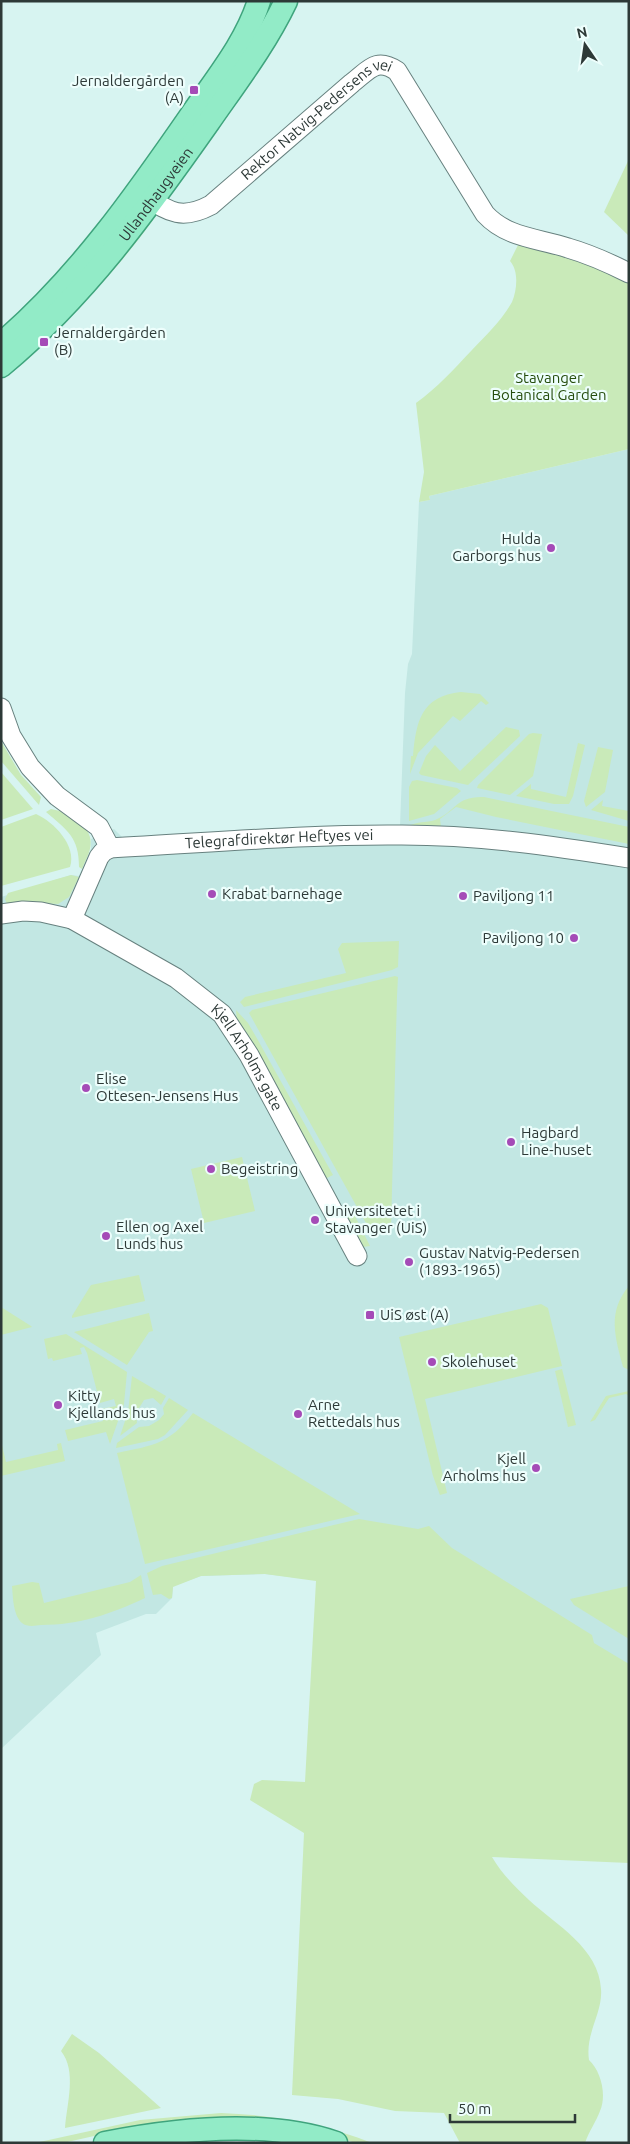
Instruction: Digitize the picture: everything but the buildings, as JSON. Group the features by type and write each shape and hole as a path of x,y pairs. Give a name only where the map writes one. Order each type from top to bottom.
{"main road":[{"name":"Ullandhaugveien","path":"1,366 93,276 146,196 234,52 250,25 259,1"},
{"name":"Ullandhaugveien","path":"1,344 17,330 146,196 251,61 286,1"},
{"path":"105,2143 178,2131 242,2130 288,2131 336,2143"},
{"path":"242,2130 292,2143"}],"street":[{"name":"Rektor Natvig-Pedersens vei","path":"146,196 173,213 191,214 211,205 352,83 373,66 381,63 397,71 484,214 493,223 504,230 567,247 605,260 629,272"},
{"path":"1,708 11,736 30,767 57,796 99,827 110,848 99,857 72,919"},
{"name":"Telegrafdirektør Heftyes vei","path":"110,848 353,835 404,835 523,842 629,858"},
{"name":"Kjell Arholms gate","path":"1,914 23,911 41,912 72,919 176,978 222,1014 249,1055 358,1256"}],"shaded area":[{"name":"Universitetet i Stavanger (UiS)","path":"629,449 629,1689 316,1580 265,1574 201,1576 173,1586 172,1598 156,1614 146,1614 96,1633 101,1655 1,1749 1,897 71,875 79,876 91,849 91,839 114,829 122,837 129,840 400,826 405,693 408,664 412,654 419,502 430,500 429,496"}],"green space":[{"path":"629,159 629,236 604,212"},
{"path":"151,219 153,220 118,265 51,334"},
{"name":"Stavanger Botanical Garden","path":"520,241 629,277 629,449 429,496 430,500 419,502 424,472 416,403 452,371 494,327 508,309 514,297 516,286 515,270 510,261"},
{"path":"461,692 480,694 489,703 486,705 481,701 460,721 453,716 418,753 410,774 411,756 413,756 416,732 423,713 437,699"},
{"path":"506,727 519,730 520,736 468,785 419,773 426,756 435,745 460,771"},
{"path":"529,734 542,734 533,776 510,795 477,788"},
{"path":"1,741 21,775 41,797 39,805 1,761"},
{"path":"578,743 585,745 573,796 569,804 554,804 516,796 531,784 531,789 566,797"},
{"path":"598,747 613,750 605,792 586,807 584,801"},
{"path":"1,772 33,809 1,820"},
{"path":"417,780 457,788 461,791 434,814 409,821 409,787 412,781"},
{"path":"484,797 629,827 629,844 456,807 440,819 441,827 409,826 415,823 435,820 467,799"},
{"path":"603,800 602,806 629,811 629,821 591,810"},
{"path":"51,809 60,811 86,829 89,834 91,844 89,854 82,869 79,867 77,848 74,841 66,829 46,812"},
{"path":"36,814 57,829 67,843 71,859 70,867 1,886 1,827"},
{"path":"71,875 79,877 69,897 58,904 25,902 7,904 5,899 8,893"},
{"path":"399,941 398,967 392,970 244,1007 240,1002 245,997 346,973 338,949 342,943"},
{"path":"395,976 398,977 391,1229 372,1234 249,1013 252,1010"},
{"path":"236,1010 248,1023 333,1175 325,1179 237,1024"},
{"path":"242,1157 255,1211 204,1223 191,1169"},
{"path":"352,1210 370,1246 363,1247 345,1214"},
{"path":"139,1275 145,1301 72,1318 91,1285"},
{"path":"629,1286 629,1370 623,1367 617,1345 615,1315 622,1296"},
{"path":"541,1304 548,1308 562,1366 425,1399 447,1493 440,1495 433,1476 399,1337"},
{"path":"1,1307 31,1326 32,1327 1,1335"},
{"path":"149,1313 153,1331 149,1332 127,1365 74,1332"},
{"path":"66,1334 127,1372 124,1404 110,1444 106,1432 68,1441 65,1430 103,1421 101,1409 116,1406 114,1399 100,1403 84,1347 80,1348 82,1354 53,1361 52,1358 48,1359 44,1339"},
{"path":"562,1369 576,1425 568,1427 555,1371"},
{"path":"132,1376 166,1396 161,1405 153,1398 144,1400 136,1413 137,1423 120,1436 128,1412"},
{"path":"629,1391 629,1396 626,1394 609,1398 595,1420 590,1422 606,1396"},
{"path":"169,1398 188,1410 165,1435 158,1439 116,1448 117,1443 139,1427 149,1426 159,1420 164,1414 163,1408"},
{"path":"193,1413 360,1514 145,1564 117,1453 141,1448 168,1438"},
{"path":"1,1441 6,1462 58,1450 57,1444 61,1443 65,1461 1,1476"},
{"path":"359,1519 418,1529 429,1526 452,1548 592,1635 594,1643 629,1664 629,1863 492,1857 504,1875 519,1890 584,1949 593,1961 598,1974 601,1998 588,2050 589,2060 600,2077 603,2098 597,2119 585,2143 460,2143 444,2113 395,2111 338,2099 292,2095 304,1833 250,1800 254,1784 262,1780 305,1782 316,1581 265,1574 201,1576 173,1587 172,1598 169,1599 161,1594 153,1595 147,1573 162,1566"},
{"path":"141,1575 145,1598 94,1618 68,1623 31,1626 22,1623 15,1611 12,1586 32,1582 39,1583 44,1603 130,1582"},
{"path":"629,1586 629,1639 574,1605 570,1599"},
{"path":"72,2034 99,2053 161,2108 65,2128 70,2078 66,2059 61,2051"},
{"path":"221,2113 298,2121 335,2130 372,2143 355,2143 336,2136 125,2129 63,2143 35,2143 140,2120"}],"place":[{"name":"Jernaldergården (A)","path":"194,90"},
{"name":"Jernaldergården (B)","path":"44,342"},
{"name":"Hulda Garborgs hus","path":"551,548"},
{"name":"Krabat barnehage","path":"212,894"},
{"name":"Paviljong 11","path":"463,896"},
{"name":"Paviljong 10","path":"574,938"},
{"name":"Elise Ottesen-Jensens Hus","path":"86,1088"},
{"name":"Hagbard Line-huset","path":"511,1142"},
{"name":"Begeistring","path":"211,1169"},
{"name":"Universitetet i Stavanger (UiS)","path":"315,1220"},
{"name":"Ellen og Axel Lunds hus","path":"106,1236"},
{"name":"Gustav Natvig-Pedersen (1893-1965)","path":"409,1262"},
{"name":"UiS øst (A)","path":"370,1315"},
{"name":"Skolehuset","path":"432,1362"},
{"name":"Kitty Kjellands hus","path":"58,1405"},
{"name":"Arne Rettedals hus","path":"298,1414"},
{"name":"Kjell Arholms hus","path":"536,1468"}]}
